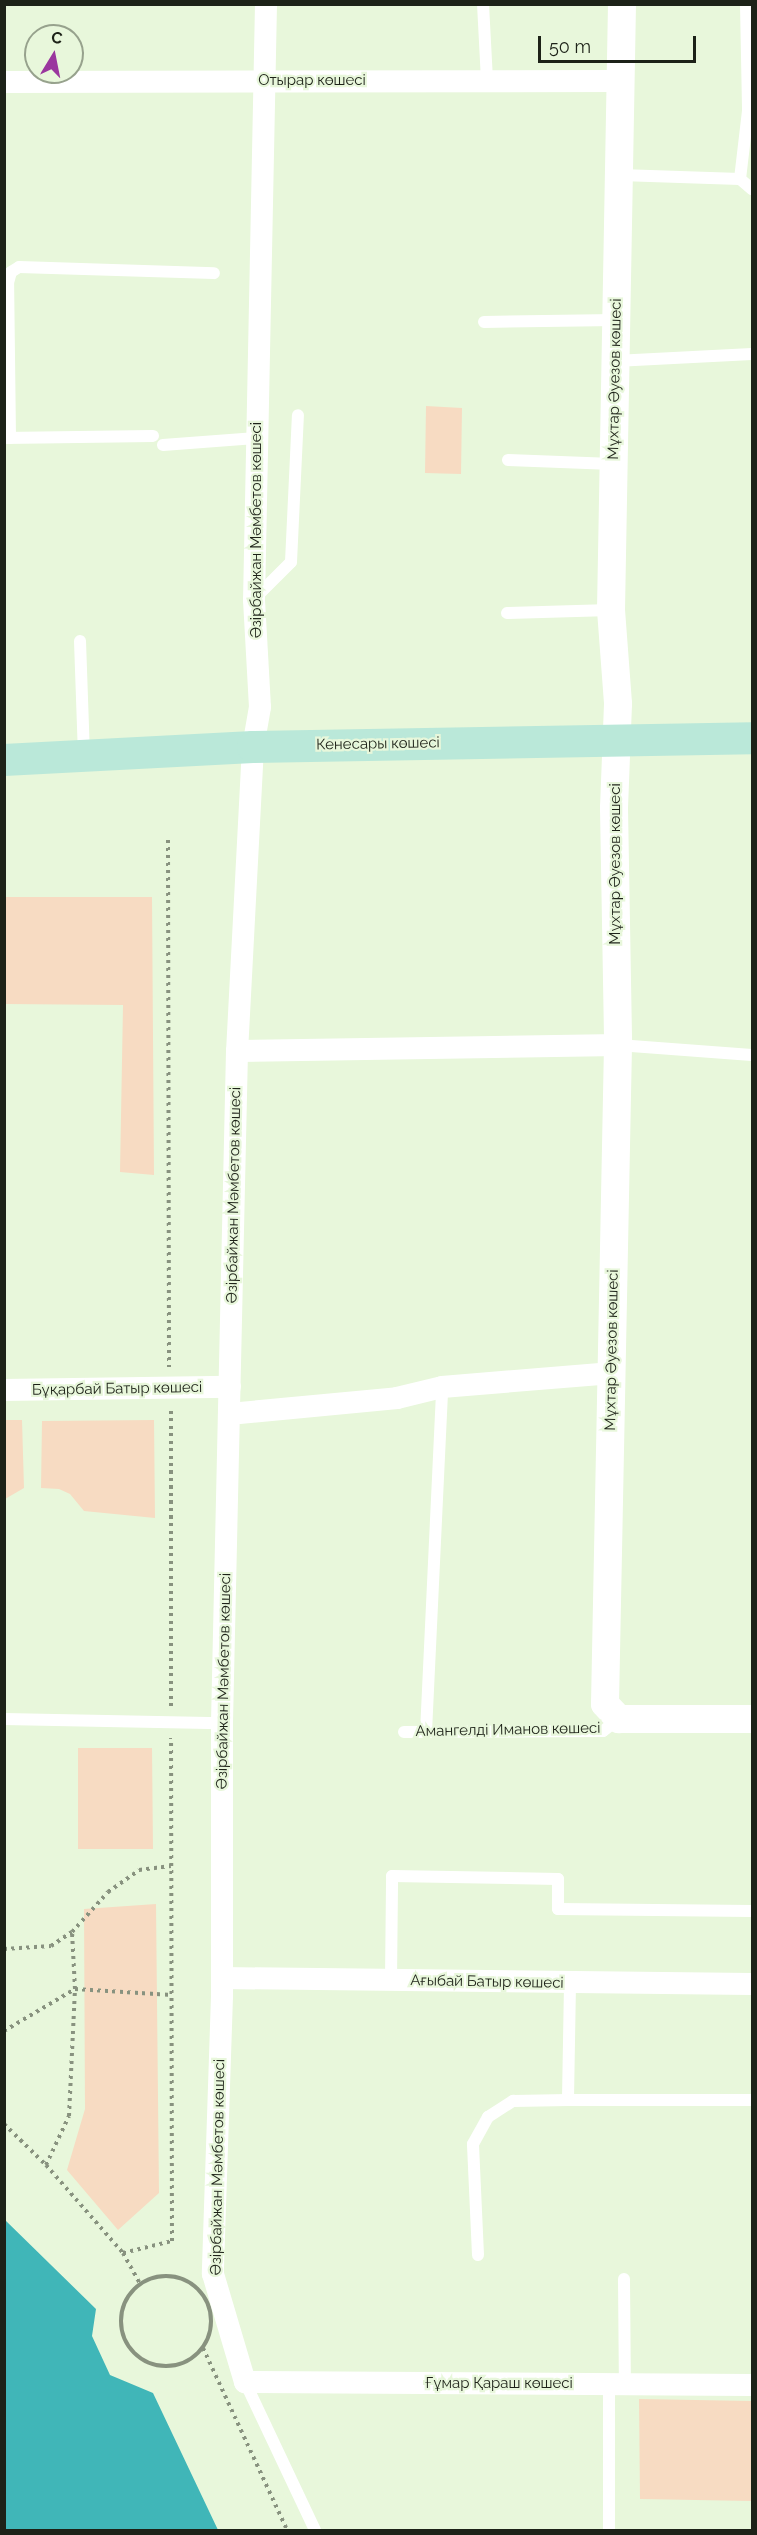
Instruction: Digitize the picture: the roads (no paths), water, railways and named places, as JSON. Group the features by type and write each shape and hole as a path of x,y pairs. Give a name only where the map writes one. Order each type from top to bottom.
{"main road":[{"name":"Кенесары көшесі","path":"4,760 253,747 753,738"}],"street":[{"name":"Әзірбайжан Мәмбетов көшесі","path":"245,2382 213,2274 222,1978 222,1723 237,1051 253,747 260,706 254,600 266,4"},
{"name":"Мұхтар Әуезов көшесі","path":"619,1719 604,1704 618,1045 616,740 611,610 622,4"},
{"name":"Отырар көшесі","path":"4,82 620,81"},
{"path":"237,1051 618,1045"},
{"path":"229,1414 397,1398 442,1387 612,1373"},
{"name":"Бұқарбай Батыр көшесі","path":"4,1390 230,1387"},
{"name":"Амангелді Иманов көшесі","path":"619,1719 753,1719"},
{"name":"Ағыбай Батыр көшесі","path":"222,1978 570,1984 753,1984"},
{"name":"Ғұмар Қараш көшесі","path":"245,2382 753,2385"}],"lane":[{"path":"483,4 487,81"},
{"path":"740,178 750,111 746,4"},
{"path":"620,175 740,178 753,189"},
{"path":"214,273 20,267 11,272 8,283 7,438 158,441 256,438"},
{"path":"484,322 616,320"},
{"path":"615,361 753,354"},
{"path":"254,600 291,562 295,543 298,415"},
{"path":"508,460 613,464"},
{"path":"507,613 611,610"},
{"path":"80,641 84,756"},
{"path":"618,1045 753,1055"},
{"path":"426,1732 442,1387"},
{"path":"4,1719 222,1723"},
{"name":"Амангелді Иманов көшесі","path":"404,1732 603,1731 619,1719"},
{"path":"391,1980 392,1876 558,1879 558,1909 753,1911"},
{"path":"568,2100 570,1984"},
{"path":"478,2255 473,2144 488,2116 513,2101 753,2100"},
{"path":"609,2530 624,2279"},
{"path":"245,2382 315,2530"}],"water":[{"path":"4,2219 96,2309 92,2336 110,2375 153,2393 218,2530 5,2530"}]}
